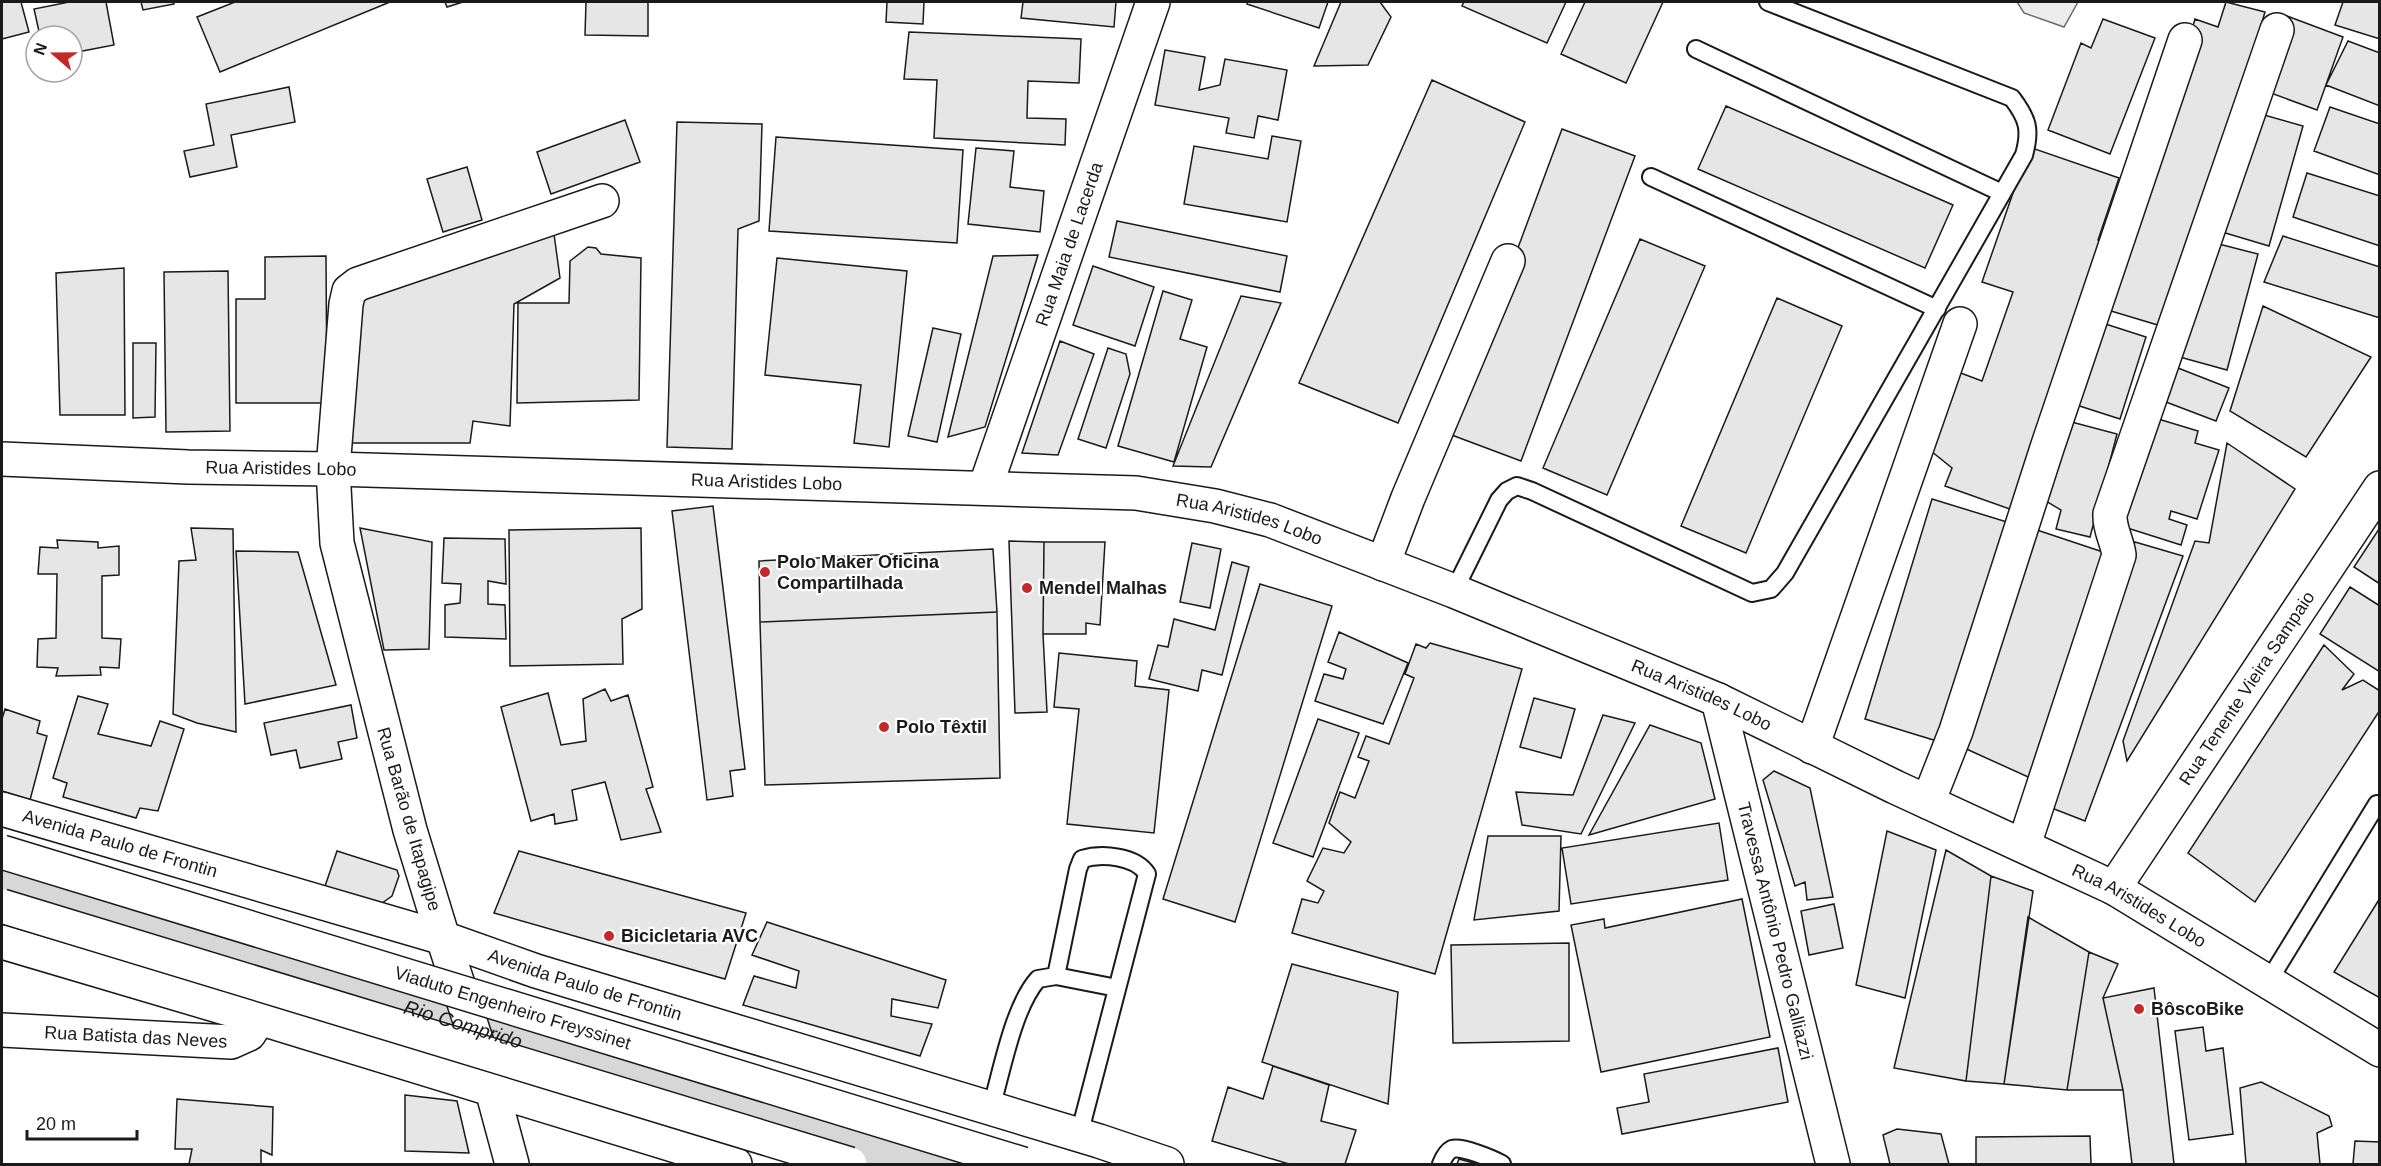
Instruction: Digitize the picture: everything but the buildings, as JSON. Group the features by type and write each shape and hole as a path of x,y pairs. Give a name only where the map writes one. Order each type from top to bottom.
{"main road":[{"name":"Rua Maia de Lacerda","path":"985,488 1153,2"},
{"path":"2024,845 2119,555 2117,543 2109,527 2110,513 2277,30"},
{"path":"1928,802 1956,731 2047,448 2185,40"},
{"name":"Rua Barão de Itapagipe","path":"512,1164 492,1088 410,830 337,543 333,469 345,315 349,291 358,284 602,201"},
{"path":"1383,564 1408,498 1508,261"},
{"path":"1812,747 1948,316"},
{"name":"Rua Aristides Lobo","path":"2,459 189,467 333,469 1136,493 1215,506 1270,520 1454,591 1718,699 1812,747 2114,888 2379,1050"},
{"name":"Rua Tenente Vieira Sampaio","path":"2114,888 2379,488"},
{"name":"Travessa Antônio Pedro Galliazzi","path":"1718,699 1833,1164"},
{"name":"Avenida Paulo de Frontin","path":"2,809 991,1108 1090,1146 1167,1164"},
{"name":"Viaduto Engenheiro Freyssinet","path":"2,852 1023,1164"},
{"path":"2,906 850,1164"},
{"path":"2,942 492,1088 735,1164"},
{"name":"Rua Batista das Neves","path":"2,1030 231,1042 249,1035 259,1018"}],"lane":[{"path":"1454,591 1499,500 1507,491 1517,486 1752,593 1771,589 1785,573 1948,316 2002,193 2024,155 2029,136 2024,114 2012,98 1768,2"},
{"path":"1696,49 2002,193"},
{"path":"1651,177 1948,316"},
{"path":"2268,982 2377,804"},
{"path":"1056,976 1082,859 1093,856 1131,861 1142,867 1147,874 1117,988 1090,1146"},
{"path":"991,1108 1013,1032 1029,989 1038,979 1056,976 1117,988"},
{"path":"1441,1164 1446,1154 1452,1149 1462,1149 1502,1164"}],"shaded area":[{"path":"2017,2 2078,2 2064,27 2024,13"}],"waterway":[{"name":"Rio Comprido","path":"2,884 923,1164"}],"place":[{"name":"Polo Maker Oficina Compartilhada","path":"765,572"},
{"name":"Mendel Malhas","path":"1027,588"},
{"name":"Polo Têxtil","path":"884,727"},
{"name":"Bicicletaria AVC","path":"609,936"},
{"name":"BôscoBike","path":"2139,1009"}]}
